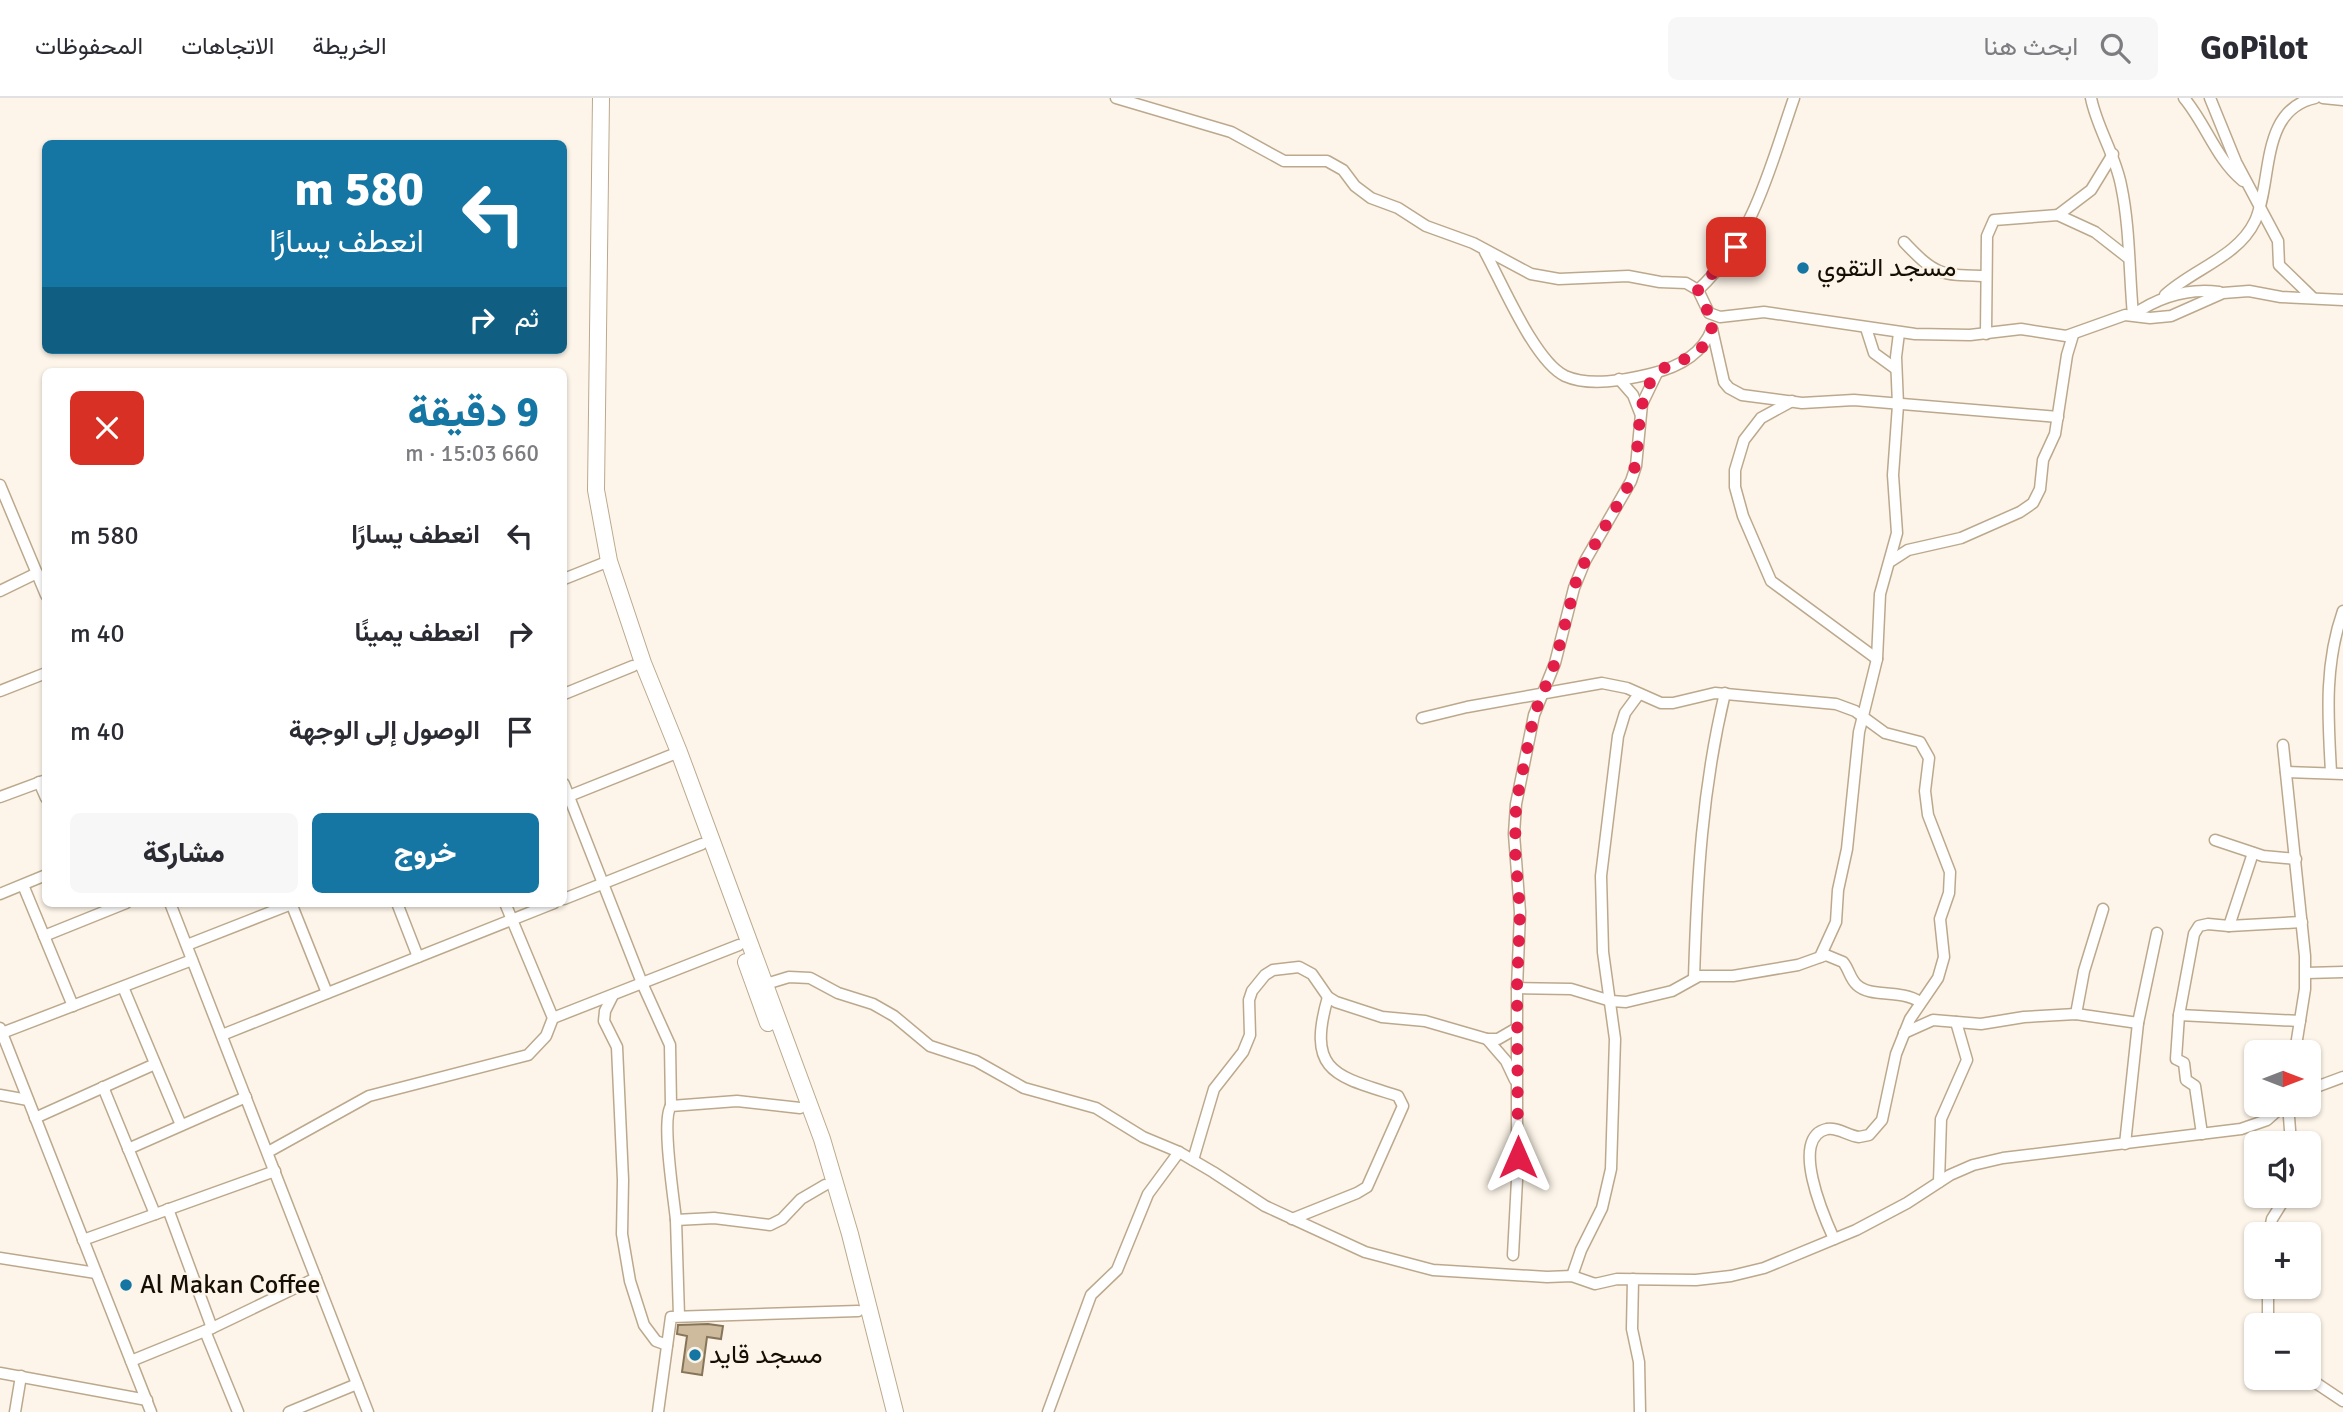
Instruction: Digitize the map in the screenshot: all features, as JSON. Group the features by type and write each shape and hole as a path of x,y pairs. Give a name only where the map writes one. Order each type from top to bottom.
{"street":[{"path":"1116,98 1231,132 1284,161 1328,161 1343,170 1355,186 1371,198 1398,208 1426,226 1484,249 1518,269 1545,278 1628,276 1660,282 1686,283 1698,290 1706,309 1714,316 1765,312 1899,333 1986,334 2021,329 2073,335 2118,317 2171,316 2223,293"},
{"path":"1698,290 1729,256 1747,227 1794,98"},
{"path":"2091,98 2096,119 2113,154 2124,200 2133,315"},
{"path":"2184,98 2202,121 2222,158 2247,184"},
{"path":"2210,98 2247,184 2278,241 2279,265 2312,297"},
{"path":"2133,315 2233,248 2250,230 2259,206 2266,164 2277,133 2290,111 2298,104 2315,98"},
{"path":"2323,98 2343,100"},
{"path":"593,99 596,491 604,563 633,666 674,754 766,984 822,1139 850,1234 895,1412"},
{"path":"2057,215 2091,190 2113,154"},
{"path":"1986,334 1987,230 1994,220 2057,215 2095,232 2127,257"},
{"path":"1904,242 1925,265 1939,272 1986,276"},
{"path":"1484,249 1537,348 1554,369 1578,380 1619,379 1657,373 1699,351 1712,329"},
{"path":"2160,299 2191,291 2236,291 2281,297 2343,300"},
{"path":"1714,316 1712,329 1720,369 1728,388 1742,395 1813,403 1844,400 2058,417"},
{"path":"1866,328 1874,353 1896,369"},
{"path":"1820,957 1836,922 1863,717 1877,659 1880,594 1897,533 1893,475 1899,333"},
{"path":"1891,561 1908,550 1950,542 2027,508 2040,489 2043,460 2055,434 2067,355 2073,335"},
{"path":"1513,1255 1517,1180 1517,988 1520,912 1515,849 1516,804 1532,726 1555,663 1578,574 1631,481 1636,466 1646,393 1657,373"},
{"path":"1619,379 1633,396 1641,416"},
{"path":"1792,401 1762,418 1744,440 1735,470 1735,487 1743,516 1771,581 1877,659"},
{"path":"0,485 42,585"},
{"path":"567,578 604,563"},
{"path":"604,563 643,663 702,844 800,1108 825,1185 884,1412"},
{"path":"0,591 37,573"},
{"path":"2330,772 2327,687 2330,659 2343,611"},
{"path":"567,693 633,666"},
{"path":"0,691 42,675"},
{"path":"1422,718 1466,707 1602,683 1615,684 1649,699 1673,703 1705,694 1725,693 1836,704 1855,711 1885,733 1920,742 1929,758 1925,779 1926,803 1947,862 1951,882 1940,919 1944,957 1942,968 1904,1034 1889,1073 1882,1121 1877,1129 1859,1138 1832,1129 1824,1130 1812,1140 1809,1148 1813,1178 1834,1239"},
{"path":"1694,978 1702,817 1714,739 1725,693"},
{"path":"1572,1276 1581,1250 1602,1208 1611,1170 1615,1039 1601,926 1602,850 1620,724 1639,694"},
{"path":"2283,745 2306,973 2297,1040"},
{"path":"567,797 674,754"},
{"path":"2286,772 2343,774"},
{"path":"0,797 42,781"},
{"path":"567,799 670,1045 671,1106 667,1111 668,1146 676,1220 678,1316"},
{"path":"2215,841 2274,858 2296,859"},
{"path":"567,898 702,844"},
{"path":"2229,926 2253,853"},
{"path":"0,894 42,877"},
{"path":"23,884 72,1006"},
{"path":"90,907 93,916"},
{"path":"44,936 116,907"},
{"path":"172,907 368,1412"},
{"path":"187,945 283,907"},
{"path":"295,907 327,993"},
{"path":"399,907 418,957"},
{"path":"268,1152 369,1096 528,1055 546,1036 553,1018 508,907"},
{"path":"222,1035 544,907"},
{"path":"2076,1014 2087,961 2103,909"},
{"path":"2202,1135 2195,1087 2186,1080 2184,1063 2176,1059 2179,1014 2196,930 2208,924 2229,926 2302,922"},
{"path":"2125,1144 2138,1023 2157,933"},
{"path":"553,1018 739,945"},
{"path":"1517,988 1571,989 1611,1001 1626,1002 1672,991 1694,978 1733,976 1798,965 1820,957 1838,958 1847,967 1856,984 1866,990 1898,993 1920,1003"},
{"path":"151,1412 1,1030 192,960"},
{"path":"1193,1160 1214,1089 1242,1052 1250,1035 1249,1000 1258,982 1273,971 1291,966 1299,967 1312,974 1328,997 1336,1002 1382,1017 1425,1021 1487,1039 1498,1039 1517,1028"},
{"path":"2306,973 2343,972"},
{"path":"766,984 789,977 819,982 838,993 884,1009 930,1046 976,1061 1024,1088 1096,1108 1143,1137 1193,1160 1265,1206 1292,1219 1365,1252 1410,1266 1456,1272 1572,1276 1595,1283 1633,1279 1696,1280 1731,1276 1765,1268 1874,1222 1939,1182 1988,1160 2202,1135 2256,1124 2269,1117"},
{"path":"123,986 181,1125"},
{"path":"613,995 605,1011 604,1021 617,1047 623,1180 622,1234 630,1281 644,1325 656,1341 667,1345"},
{"path":"1292,1219 1357,1193 1367,1186 1403,1106 1398,1096 1344,1079 1329,1067 1322,1040 1328,997"},
{"path":"1904,1034 1933,1020 1981,1024 2024,1017 2076,1014 2138,1023"},
{"path":"2179,1014 2300,1021"},
{"path":"1939,1182 1941,1119 1967,1060 1956,1023"},
{"path":"1487,1039 1506,1061 1518,1088"},
{"path":"35,1118 155,1064"},
{"path":"2321,1085 2343,1077"},
{"path":"103,1087 155,1214"},
{"path":"0,1095 28,1100"},
{"path":"128,1149 246,1097"},
{"path":"671,1106 737,1101 800,1108"},
{"path":"1048,1412 1091,1295 1117,1270 1148,1194 1179,1153"},
{"path":"83,1240 275,1171"},
{"path":"676,1220 715,1218 770,1225 782,1219 801,1199 825,1185"},
{"path":"168,1209 238,1412"},
{"path":"0,1258 96,1273"},
{"path":"131,1361 209,1329 316,1278"},
{"path":"1633,1279 1632,1329 1639,1362 1640,1412"},
{"path":"658,1412 671,1317 858,1311"},
{"path":"0,1373 147,1400"},
{"path":"15,1412 21,1376"},
{"path":"289,1412 357,1384"},
{"path":"2321,1387 2343,1401"}],"building":[{"name":"مسجد قايد","path":"678,1325 723,1326 721,1339 707,1337 702,1375 682,1372 687,1336 677,1334"}],"place":[{"name":"مسجد التقوي","path":"1803,268"},
{"name":"Al Makan Coffee","path":"126,1285"},
{"name":"مسجد قايد","path":"695,1355"}],"route":[{"path":"1518,1157 1517,988 1520,912 1515,819 1534,715 1555,663 1578,574 1631,481 1636,466 1642,404 1650,382 1657,373 1699,351 1707,341 1714,316 1706,309 1698,290 1715,274 1736,247"}]}
